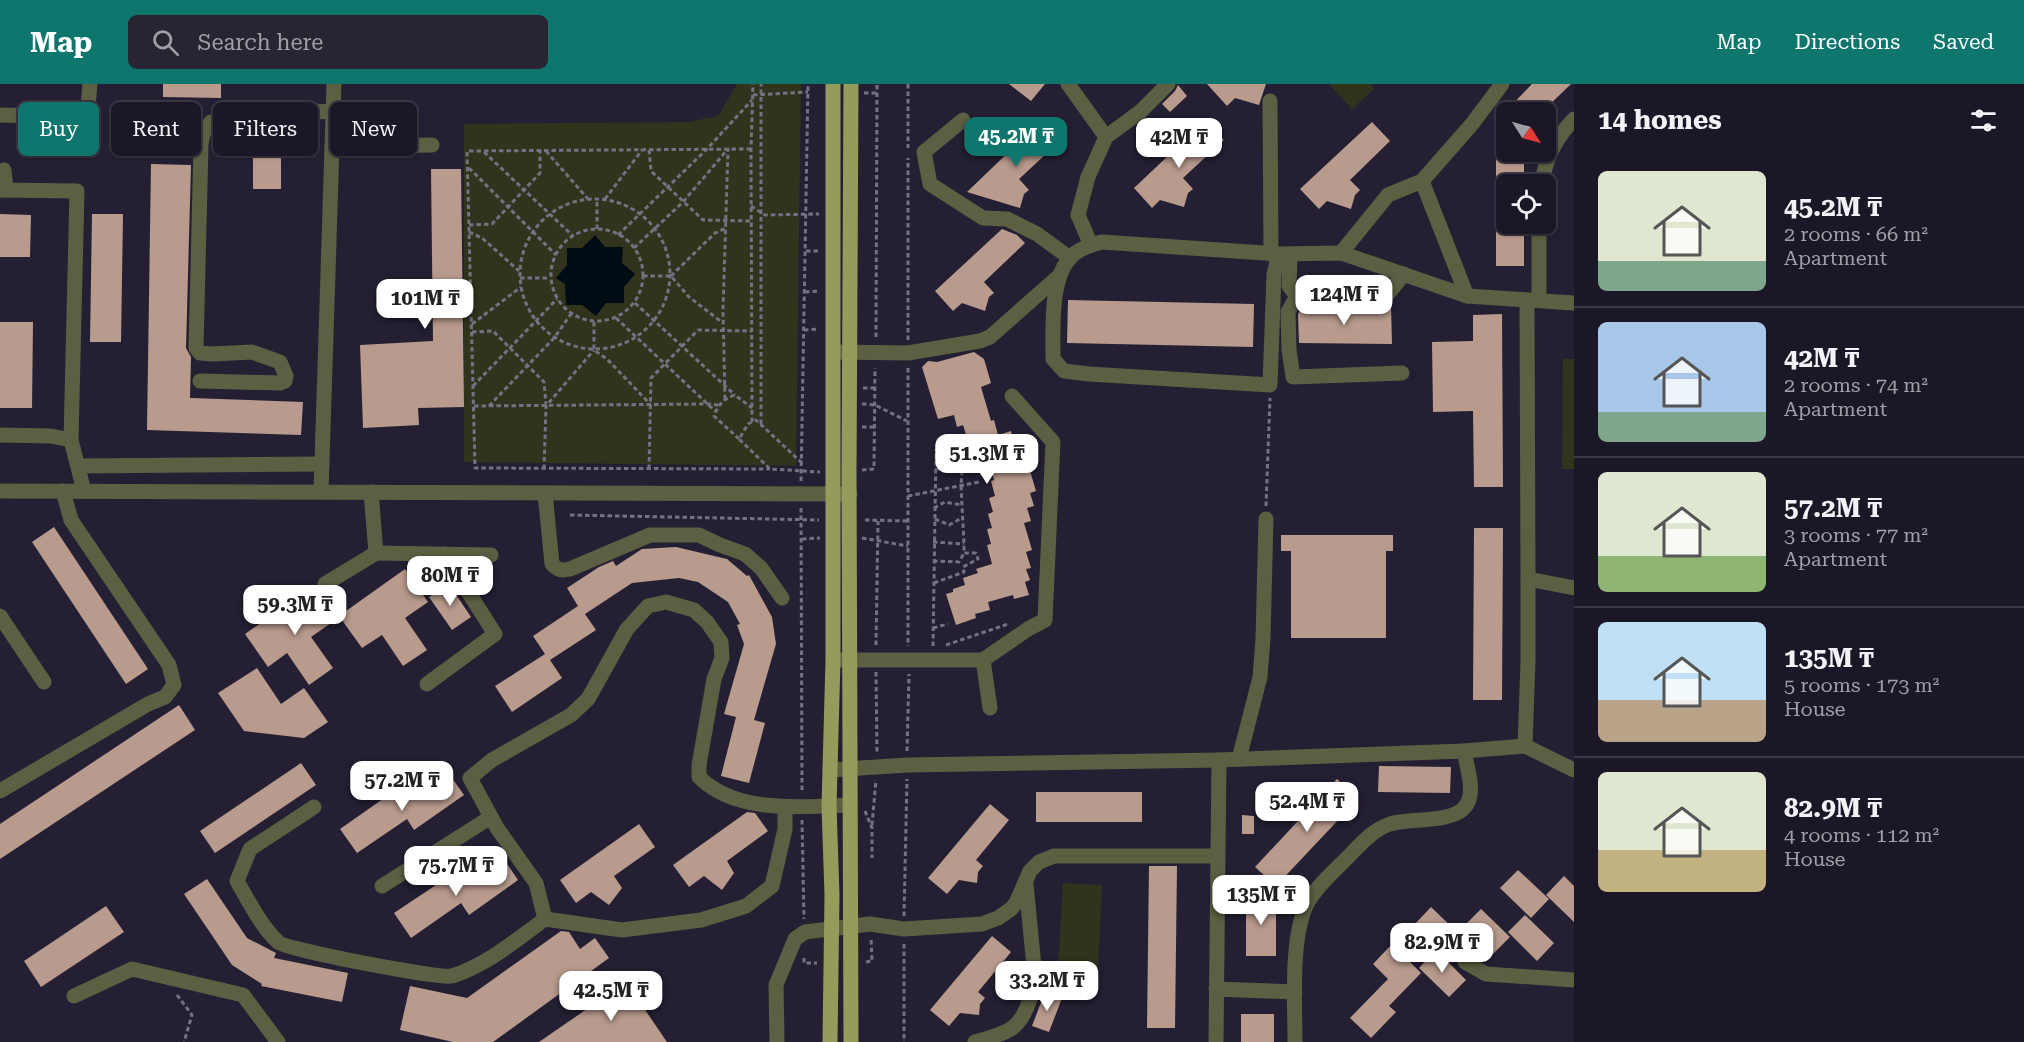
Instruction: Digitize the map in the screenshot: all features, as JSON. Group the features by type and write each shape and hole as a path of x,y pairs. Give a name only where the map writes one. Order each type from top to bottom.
{"main road":[{"path":"830,1042 832,895 830,770 833,660 833,84"},
{"path":"851,1042 850,352 855,89"}],"street":[{"path":"0,115 87,117 90,84"},
{"path":"334,84 334,102"},
{"path":"1068,84 1106,137"},
{"path":"1091,245 1078,215 1088,177 1106,137 1141,111 1168,84"},
{"path":"1341,254 1388,195 1422,182 1472,124 1502,84"},
{"path":"1269,100 1280,254 1289,286 1297,296 1382,301 1404,274"},
{"path":"200,381 282,383 286,376 280,362 252,352 213,354 200,353 196,348 203,133 211,122 229,117 330,111"},
{"path":"1543,174 1546,160 1563,130 1574,119"},
{"path":"963,120 924,152 930,184 983,218 1007,219 1037,234 1070,258"},
{"path":"417,145 432,145"},
{"path":"321,492 332,156"},
{"path":"4,170 3,190 77,191 71,440 84,491"},
{"path":"1422,182 1467,296"},
{"path":"1525,746 1533,300 1538,234"},
{"path":"833,352 908,353 980,341 990,337 1060,275 1070,258 1091,245 1102,242 1280,254 1341,254 1467,296 1574,303"},
{"path":"1060,275 1054,309 1053,359 1064,370 1089,374 1270,385 1274,274 1280,254"},
{"path":"1297,296 1288,312 1289,350 1293,377 1402,373"},
{"path":"833,660 908,661 933,655 983,660 1028,629 1045,621 1053,442 1012,396"},
{"path":"0,435 51,436 71,440"},
{"path":"78,466 322,464"},
{"path":"0,491 850,494"},
{"path":"0,791 147,704 165,697 174,685 169,665 71,520 63,491"},
{"path":"371,492 376,553"},
{"path":"545,493 552,564 557,569 562,571 570,569 650,536 699,535 745,554 761,568 782,598"},
{"path":"1239,759 1260,677 1266,519"},
{"path":"325,584 376,553 491,555"},
{"path":"427,684 495,634 444,554"},
{"path":"1528,579 1574,588"},
{"path":"545,919 536,883 491,817 470,778 492,760 571,715 588,699 627,629 648,606 666,602 694,610 707,622 721,642 722,658 714,679 699,765 699,777 710,787 734,799 785,807 849,806"},
{"path":"0,616 44,682"},
{"path":"983,660 990,708"},
{"path":"830,770 907,765 1219,760 1464,751 1525,746 1574,770"},
{"path":"1295,1042 1298,929 1309,900 1340,865 1378,829 1392,823 1455,815 1464,809 1471,795 1464,751"},
{"path":"1216,1042 1219,760"},
{"path":"314,807 250,849 237,882 252,908 279,944 322,956 449,977 478,966 545,919 622,930 701,920 746,906 772,886 785,830 785,807"},
{"path":"382,886 491,817"},
{"path":"777,1042 776,985 795,939 804,932 870,924 904,929 982,924 998,918 1016,903 1030,871 1039,862 1054,856 1217,856"},
{"path":"975,1042 1008,1031 1014,1026 1024,1011 1032,990 1035,977 1026,881"},
{"path":"1465,962 1486,974 1574,980"},
{"path":"74,996 132,969 243,995 278,1042"},
{"path":"1216,989 1295,992"}],"path":[{"path":"752,422 751,149 753,84"},
{"path":"761,84 761,424"},
{"path":"808,84 801,472 804,963 830,963"},
{"path":"874,469 877,84"},
{"path":"904,1042 908,661 908,84"},
{"path":"855,89 877,93"},
{"path":"618,235 706,150 753,97 761,94 808,92"},
{"path":"808,126 816,126"},
{"path":"634,248 683,202 729,149"},
{"path":"725,400 723,323 729,149"},
{"path":"751,149 467,151 475,468 770,469 801,472"},
{"path":"469,225 492,224 525,190 540,173 540,150"},
{"path":"605,199 642,150"},
{"path":"649,150 651,171 703,220 752,221"},
{"path":"483,151 573,236"},
{"path":"546,151 588,199"},
{"path":"468,167 556,255"},
{"path":"807,175 816,175"},
{"path":"597,199 597,229"},
{"path":"597,199 624,204 641,214 655,228 667,251 671,276 663,307 654,321 637,337 616,347 594,350 573,347 554,338 536,322 526,305 520,272 526,245 532,232 550,213 568,204 597,199"},
{"path":"751,206 765,215 824,214"},
{"path":"643,276 671,276 715,233 726,228"},
{"path":"597,229 618,235 634,248 642,264 643,276 641,290 634,303 626,311 616,318 594,322 571,314 557,299 550,278 556,255 563,244 584,231 597,229"},
{"path":"469,232 482,238 520,272"},
{"path":"806,251 824,250"},
{"path":"671,276 689,297 723,323"},
{"path":"520,278 550,278"},
{"path":"471,325 521,287"},
{"path":"805,291 824,291"},
{"path":"473,386 557,299"},
{"path":"634,303 752,408"},
{"path":"489,406 554,338 571,314"},
{"path":"616,318 716,411"},
{"path":"546,406 594,350 594,322"},
{"path":"804,330 824,329"},
{"path":"649,470 651,378 698,330 752,331"},
{"path":"472,332 493,331 544,382 546,406 544,469"},
{"path":"594,350 607,359 651,405"},
{"path":"1266,519 1270,385"},
{"path":"858,388 876,388"},
{"path":"735,395 718,405 714,416 770,469"},
{"path":"858,404 875,405 908,421"},
{"path":"473,406 718,405"},
{"path":"739,439 748,424 756,420 802,463"},
{"path":"858,427 875,427"},
{"path":"866,445 875,445"},
{"path":"933,561 959,562 964,553 961,448 936,450 933,542 933,561 933,583 933,628 933,655 1024,618 1028,629"},
{"path":"963,458 973,455"},
{"path":"935,469 962,470"},
{"path":"908,496 979,482"},
{"path":"934,508 945,502 962,505"},
{"path":"570,515 833,520"},
{"path":"934,518 949,525 962,518"},
{"path":"850,521 908,521"},
{"path":"933,542 964,544"},
{"path":"933,583 964,572 963,567 978,560 976,553 964,553"},
{"path":"933,628 948,624"},
{"path":"850,964 872,961 870,924"},
{"path":"164,977 192,1015 184,1042"}],"green space":[{"path":"737,84 801,84 796,466 464,462 464,124 688,122 718,116"},
{"path":"1329,84 1370,84 1374,89 1352,109"},
{"path":"1563,359 1574,359 1574,469 1562,469"},
{"path":"1063,883 1102,885 1098,970 1058,968"}],"shaded area":[{"path":"595,235 605,247 623,247 622,263 635,274 624,287 624,303 606,303 596,316 582,305 566,305 565,284 556,278 567,265 567,248 582,248"}],"building":[{"path":"163,84 221,84 221,98 163,97"},
{"path":"1009,84 1045,84 1031,101"},
{"path":"1207,84 1266,84 1259,105 1235,98 1227,106"},
{"path":"1532,84 1571,84 1552,102 1515,102"},
{"path":"1178,85 1187,96 1170,112 1162,104"},
{"path":"1041,121 1060,141 1019,179 1029,190 1024,194 1020,208 967,192"},
{"path":"1205,121 1224,140 1183,178 1193,189 1188,193 1184,207 1160,200 1152,208 1134,188"},
{"path":"1372,122 1390,141 1350,180 1360,190 1355,195 1351,209 1327,201 1319,209 1300,189"},
{"path":"253,156 281,156 281,189 253,189"},
{"path":"1496,162 1524,162 1524,174 1496,174"},
{"path":"151,164 191,165 186,348 191,357 190,398 303,402 301,435 147,430"},
{"path":"431,169 461,169 464,407 418,408 419,425 363,428 360,345 433,341"},
{"path":"0,214 31,215 30,257 0,257"},
{"path":"92,214 123,214 121,342 90,342"},
{"path":"1002,229 1017,235 1025,243 984,282 994,293 989,297 985,311 962,303 953,311 935,291"},
{"path":"1496,234 1524,234 1524,266 1496,266"},
{"path":"1068,300 1254,304 1253,347 1067,343"},
{"path":"1391,305 1392,344 1299,343 1298,314 1303,306 1381,311"},
{"path":"1502,314 1503,487 1474,487 1473,411 1433,412 1432,342 1473,341 1473,315"},
{"path":"0,322 33,322 32,408 0,408"},
{"path":"974,352 984,359 991,383 981,387 991,421 994,420 998,435 1011,431 1015,446 1022,444 1036,491 1030,493 1034,506 1027,508 1031,521 1024,523 1032,550 1026,552 1031,568 1026,569 1030,580 1025,582 1029,595 1014,599 1013,595 988,602 990,610 975,614 976,618 956,625 946,594 965,585 963,578 978,573 976,569 992,564 987,545 991,544 987,529 992,528 988,514 993,512 989,498 995,496 991,481 994,480 985,450 978,453 974,439 968,441 963,425 957,427 954,415 938,419 922,367 928,361 937,362"},
{"path":"54,527 148,669 126,684 32,542"},
{"path":"1474,528 1503,528 1502,700 1473,700"},
{"path":"1281,535 1393,535 1393,551 1386,551 1386,638 1291,638 1291,551 1281,551"},
{"path":"676,547 727,559 747,576 749,575 772,617 776,644 754,720 765,723 749,783 721,776 736,717 724,714 744,644 737,625 740,624 728,602 698,582 679,578 632,583 585,614 596,630 550,660 562,678 512,712 495,686 545,654 533,636 578,606 567,588 599,567 613,561 616,566 642,549"},
{"path":"405,569 428,602 405,618 427,650 403,666 382,635 362,648 339,616"},
{"path":"449,584 471,617 452,630 429,597"},
{"path":"311,588 334,621 311,637 333,668 309,685 287,653 268,667 245,634"},
{"path":"257,668 281,704 304,688 328,722 304,738 244,731 218,693"},
{"path":"179,705 195,730 0,859 0,824"},
{"path":"301,763 316,785 215,853 200,831"},
{"path":"1379,766 1451,767 1450,793 1378,792"},
{"path":"447,771 464,795 414,830 407,819 357,853 340,829 390,794 398,805"},
{"path":"1337,779 1358,799 1276,886 1255,867"},
{"path":"1036,792 1142,792 1142,822 1036,822"},
{"path":"990,804 1009,820 976,860 983,866 978,872 977,883 959,880 947,894 928,878"},
{"path":"747,812 755,813 768,831 727,861 734,873 722,890 704,876 689,887 673,865"},
{"path":"1242,815 1254,816 1254,834 1242,834"},
{"path":"639,824 655,847 614,876 622,888 609,905 591,892 576,903 560,880"},
{"path":"501,855 518,880 469,915 461,903 411,938 394,913 445,879 452,889"},
{"path":"1149,866 1177,866 1175,1028 1147,1028"},
{"path":"1518,870 1549,899 1531,918 1500,888"},
{"path":"1564,876 1574,886 1574,922 1546,895"},
{"path":"207,879 247,938 276,953 274,958 348,973 342,1002 261,986 262,984 232,965 184,894"},
{"path":"1246,895 1276,895 1276,956 1246,956"},
{"path":"106,906 124,932 41,987 24,961"},
{"path":"1431,907 1460,935 1443,953 1414,925"},
{"path":"1481,909 1510,937 1487,960 1459,931"},
{"path":"1525,915 1554,943 1537,961 1508,932"},
{"path":"561,931 569,932 580,949 595,938 609,958 493,1042 453,1042 400,1030 410,986 467,998"},
{"path":"992,936 1011,952 978,992 985,998 980,1004 979,1015 960,1013 949,1026 930,1010"},
{"path":"1392,944 1421,973 1389,1006 1396,1012 1371,1038 1350,1018 1388,979 1373,964"},
{"path":"1436,950 1466,980 1449,997 1419,968"},
{"path":"626,982 667,1042 539,1042"},
{"path":"1045,992 1062,998 1049,1032 1032,1026"},
{"path":"1241,1014 1274,1014 1274,1042 1241,1042"}]}
